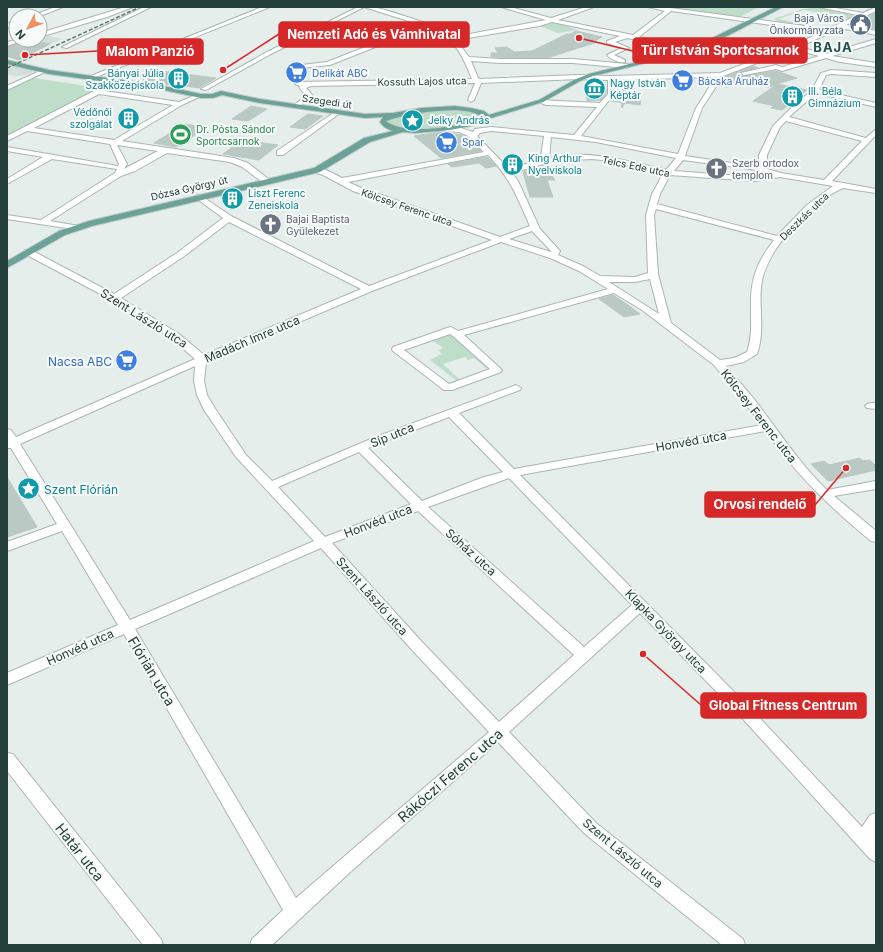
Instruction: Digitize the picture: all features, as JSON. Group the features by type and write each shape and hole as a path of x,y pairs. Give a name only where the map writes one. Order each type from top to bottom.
{"main road":[{"path":"365,116 400,130 448,129 481,123 487,119 485,114 505,112 541,101 586,77 690,50 716,40 780,7"},
{"path":"7,62 44,71 200,92 213,96 221,92"},
{"name":"Szegedi út","path":"200,92 221,92 260,101"},
{"name":"Szegedi út","path":"213,96 365,116 392,115 459,108 470,109 485,114"},
{"name":"Dózsa György út","path":"377,137 392,115"},
{"name":"Dózsa György út","path":"7,265 48,241 76,228 120,216 317,170 367,140 400,130"}],"street":[{"path":"48,11 60,7"},
{"path":"48,33 130,7"},
{"path":"65,47 148,7"},
{"path":"89,78 267,7"},
{"path":"114,143 224,77 362,7"},
{"path":"367,7 427,25 448,34 467,59 475,79 479,81 471,100"},
{"path":"504,7 552,20 627,35 690,50"},
{"path":"452,39 552,20 591,7"},
{"path":"651,7 829,31"},
{"path":"821,7 876,17"},
{"path":"666,323 653,274 650,214 656,194 668,173 681,157 699,108 720,75 794,47 876,9"},
{"path":"635,37 669,10"},
{"path":"292,68 328,64 427,25"},
{"path":"841,26 876,34"},
{"path":"627,35 610,40 609,42 626,49 610,55 612,58 634,64"},
{"path":"720,75 776,67 782,69 876,41"},
{"path":"794,47 826,56 876,65"},
{"path":"467,59 500,61 573,61 627,66"},
{"path":"500,61 531,69 546,78"},
{"path":"613,69 614,74 623,76"},
{"path":"7,88 44,71"},
{"path":"760,179 763,170 764,155 769,140 777,126 815,91 823,74 831,72 876,75"},
{"path":"33,76 57,73"},
{"name":"Kossuth Lajos utca","path":"298,84 479,81 563,77 610,78 623,76 720,75"},
{"path":"221,92 217,86 224,77"},
{"path":"563,77 570,81 571,84"},
{"path":"576,137 611,94 612,82 610,78"},
{"path":"7,139 107,86 118,82"},
{"path":"296,106 310,96 302,87 309,84"},
{"path":"815,91 876,105"},
{"path":"96,92 180,104"},
{"path":"541,101 546,103 601,105"},
{"path":"280,153 338,112"},
{"path":"784,118 866,140"},
{"path":"472,135 470,128 473,125"},
{"path":"25,129 218,158 245,165 267,181"},
{"path":"448,129 457,129 472,135 508,171 522,197 534,227 556,251 553,256"},
{"path":"472,135 478,131 491,129 576,137 681,157 752,167 780,175 876,191"},
{"path":"826,183 866,140 876,132"},
{"path":"541,162 545,158 546,154 548,134"},
{"path":"42,225 123,164 113,145 114,143"},
{"path":"7,149 51,156 117,170 132,169 166,150"},
{"path":"340,181 489,153"},
{"path":"7,182 51,156"},
{"name":"Telcs Ede utca","path":"508,171 520,170 541,162 570,158 600,158 668,173 746,179 760,179 780,175"},
{"name":"Kölcsey Ferenc utca","path":"317,170 326,172 356,189 499,239 553,256 582,269 645,308 718,363 759,413 783,448 810,480 847,515 876,538"},
{"name":"Deszkás utca","path":"718,363 729,363 743,359 752,354 756,342 756,293 758,278 764,261 779,239 832,189 840,186"},
{"path":"200,197 228,218 369,289"},
{"path":"652,205 779,239"},
{"path":"7,217 42,225 76,228"},
{"path":"114,298 180,255 228,218"},
{"path":"42,225 62,234"},
{"path":"42,225 49,236 48,241"},
{"path":"499,239 534,227"},
{"name":"Madách Imre utca","path":"9,440 369,289 499,239"},
{"name":"Szent László utca","path":"28,252 114,298 175,336 195,351 201,360 199,381 202,395 210,410 242,457 323,542 418,647 590,828 736,945"},
{"path":"598,279 649,278 653,274"},
{"path":"461,333 498,370 448,388 397,348 452,330 461,333 615,290"},
{"name":"Síp utca","path":"270,486 360,448 516,388"},
{"name":"Klapka György utca","path":"452,412 748,715 876,853"},
{"name":"Honvéd utca","path":"7,679 126,626 323,542 485,481 512,473 769,427"},
{"name":"Flórián utca","path":"9,440 126,626 294,911"},
{"name":"Sóház utca","path":"360,448 419,505 583,655"},
{"path":"824,494 876,484"},
{"path":"7,547 64,526"},
{"name":"Rákóczi Ferenc utca","path":"259,945 294,911 499,732 640,605"},
{"name":"Határ utca","path":"7,759 154,945"},
{"path":"876,820 870,827 870,841 876,853"}],"shaded area":[{"path":"48,36 63,39 48,45"},
{"path":"7,46 8,48 42,48 19,60 7,57"},
{"path":"7,65 25,68 32,71 32,73 21,76 7,75"}],"green space":[{"path":"663,7 760,7 739,17"},
{"path":"817,7 860,15 849,19 840,15 836,16 804,10 778,19 811,26 775,22 777,20 773,19 803,9"},
{"path":"558,22 577,30 558,33 539,26"},
{"path":"34,78 99,88 7,137 7,90"},
{"path":"468,110 483,117 479,122 447,127 408,130 387,124 389,119 421,112"},
{"path":"448,332 489,368 487,369 474,358 468,360 465,357 443,364 460,380 457,381 430,360 442,354 438,350 443,348 430,339"}],"building":[{"path":"876,13 876,29 851,24"},
{"path":"576,31 602,37 595,41 597,42 547,58 491,57 491,53 498,53 495,48 507,47 514,52 532,51"},
{"path":"7,47 42,48 19,60 7,56"},
{"path":"753,66 758,68 740,73 744,76 776,71 797,78 777,84 807,90 782,110 771,108 774,106 753,101 776,85 768,87 733,82 728,87 718,86 725,77"},
{"name":"Bányai Júlia Szakközépiskola","path":"160,71 216,78 199,88 176,86 143,80"},
{"path":"616,81 630,82 630,97 641,100 640,105 625,103 622,108 621,102 610,101 616,92 618,93"},
{"path":"605,85 603,88 606,89 606,93 601,100 587,101 588,98 586,98"},
{"path":"251,106 267,109 248,121 232,119"},
{"path":"308,114 323,116 305,129 290,127"},
{"name":"Dr. Pósta Sándor Sportcsarnok","path":"185,124 206,128 176,147 154,143"},
{"path":"441,132 461,135 470,140 481,151 441,158 414,136"},
{"path":"242,140 278,145 259,160 223,154"},
{"path":"487,157 496,166 486,168 479,163 452,167 448,164"},
{"path":"545,165 555,180 547,180 553,197 530,197 523,172"},
{"path":"613,295 640,314 624,317 599,299"},
{"path":"860,458 863,461 870,460 876,466 876,470 828,481 811,464 824,461 829,465"},
{"path":"7,477 37,527 7,537"}],"railway":[{"path":"7,68 140,7"}],"place":[{"name":"Baja Város Önkormányzata","path":"860,24"},
{"name":"Türr István Sportcsarnok","path":"579,38"},
{"name":"Malom Panzió","path":"25,55"},
{"name":"Nemzeti Adó és Vámhivatal","path":"223,70"},
{"name":"Delikát ABC","path":"297,73"},
{"name":"Bányai Júlia Szakközépiskola","path":"179,79"},
{"name":"Bácska Áruház","path":"683,81"},
{"name":"Nagy István Képtár","path":"594,89"},
{"name":"III. Béla Gimnázium","path":"792,97"},
{"name":"Védőnői szolgálat","path":"128,118"},
{"name":"Jelky András","path":"413,120"},
{"name":"Dr. Pósta Sándor Sportcsarnok","path":"180,135"},
{"name":"Spar","path":"447,142"},
{"name":"King Arthur Nyelviskola","path":"513,164"},
{"name":"Szerb ortodox templom","path":"716,169"},
{"name":"Liszt Ferenc Zeneiskola","path":"233,199"},
{"name":"Bajai Baptista Gyülekezet","path":"271,225"},
{"name":"Nacsa ABC","path":"127,361"},
{"name":"Orvosi rendelő","path":"846,468"},
{"name":"Szent Flórián","path":"28,489"},
{"name":"Global Fitness Centrum","path":"643,654"}],"district":[{"name":"BAJA","path":"833,47"}]}
